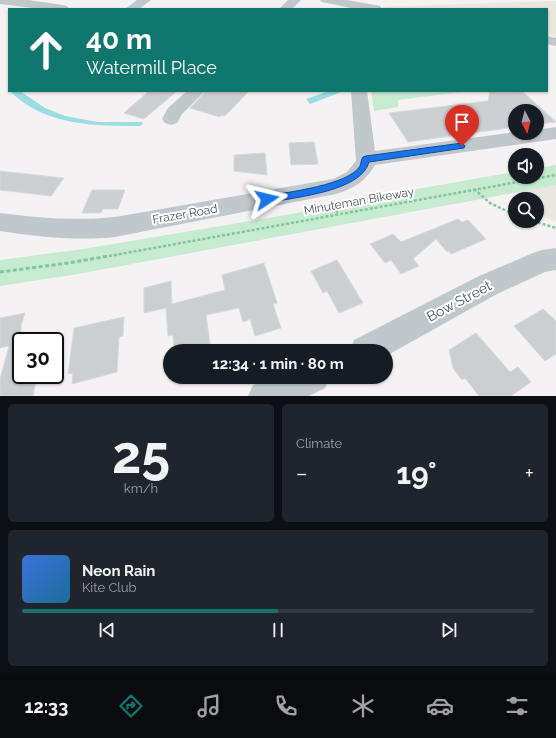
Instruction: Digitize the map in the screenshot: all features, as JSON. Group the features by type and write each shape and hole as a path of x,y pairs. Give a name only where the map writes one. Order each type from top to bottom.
{"street":[{"path":"133,8 145,0"},
{"path":"286,8 295,0"},
{"path":"326,0 350,7 363,8"},
{"path":"0,1 25,2 58,8"},
{"path":"171,119 174,112 196,92"},
{"path":"359,93 365,163 556,133"},
{"name":"Frazer Road","path":"0,222 68,230 90,230 115,227 336,186 352,178 365,163"},
{"name":"Bow Street","path":"378,344 488,285 542,261 556,259"},
{"path":"264,396 299,384"}],"path":[{"name":"Minuteman Bikeway","path":"0,272 68,263 556,176"},
{"path":"474,190 490,203 508,212"},
{"path":"544,224 556,228"}],"shaded area":[{"path":"556,1 556,36 548,34 548,8 378,7"},
{"path":"556,185 556,222 544,216 544,192 517,192"}],"green space":[{"path":"371,92 462,92 398,100 398,107 374,111"},
{"path":"556,165 556,185 518,192 508,192 508,194 78,274 0,286 0,260 83,249 297,213 330,204 508,173 508,184 544,184 544,167"}],"water":[{"path":"11,92 21,92 45,108 65,116 98,122 142,122 143,124 140,126 71,122 38,111 24,103"},
{"path":"326,92 341,92 310,104 306,99"}],"building":[{"path":"148,92 176,92 144,119 124,113"},
{"path":"205,92 248,92 225,116 222,115 220,117 190,108"},
{"path":"490,92 523,92 536,104 508,104 508,128 408,142 389,113 488,101"},
{"path":"544,111 556,122 544,123"},
{"path":"314,142 318,164 291,165 289,143"},
{"path":"265,153 267,175 234,171 234,155"},
{"path":"0,171 64,178 51,196 0,190"},
{"path":"92,190 125,190 118,209 103,209 101,213 82,213"},
{"path":"458,219 462,222 468,220 486,239 451,254 449,251 447,252 436,239 413,259 419,266 401,274 391,260 385,263 370,244 393,234 401,242"},
{"path":"337,260 363,303 339,313 327,291 323,293 311,271"},
{"path":"264,263 277,303 273,304 281,328 255,336 250,319 243,322 239,308 206,315 210,344 174,344 173,335 168,336 166,308 144,313 144,288 171,281 172,304 225,290 222,275"},
{"path":"543,309 556,321 556,354 545,361 514,326"},
{"path":"25,313 21,325 21,332 12,332 12,384 35,384 33,396 0,396 0,379 9,346 0,348 0,318"},
{"path":"124,317 123,336 119,337 117,372 72,384 73,373 68,374 74,328"},
{"path":"476,333 510,372 518,367 531,382 511,396 479,396 465,378 462,380 453,368 449,350"}],"route":[{"path":"267,199 336,186 346,182 364,167 366,159 462,146"}]}
